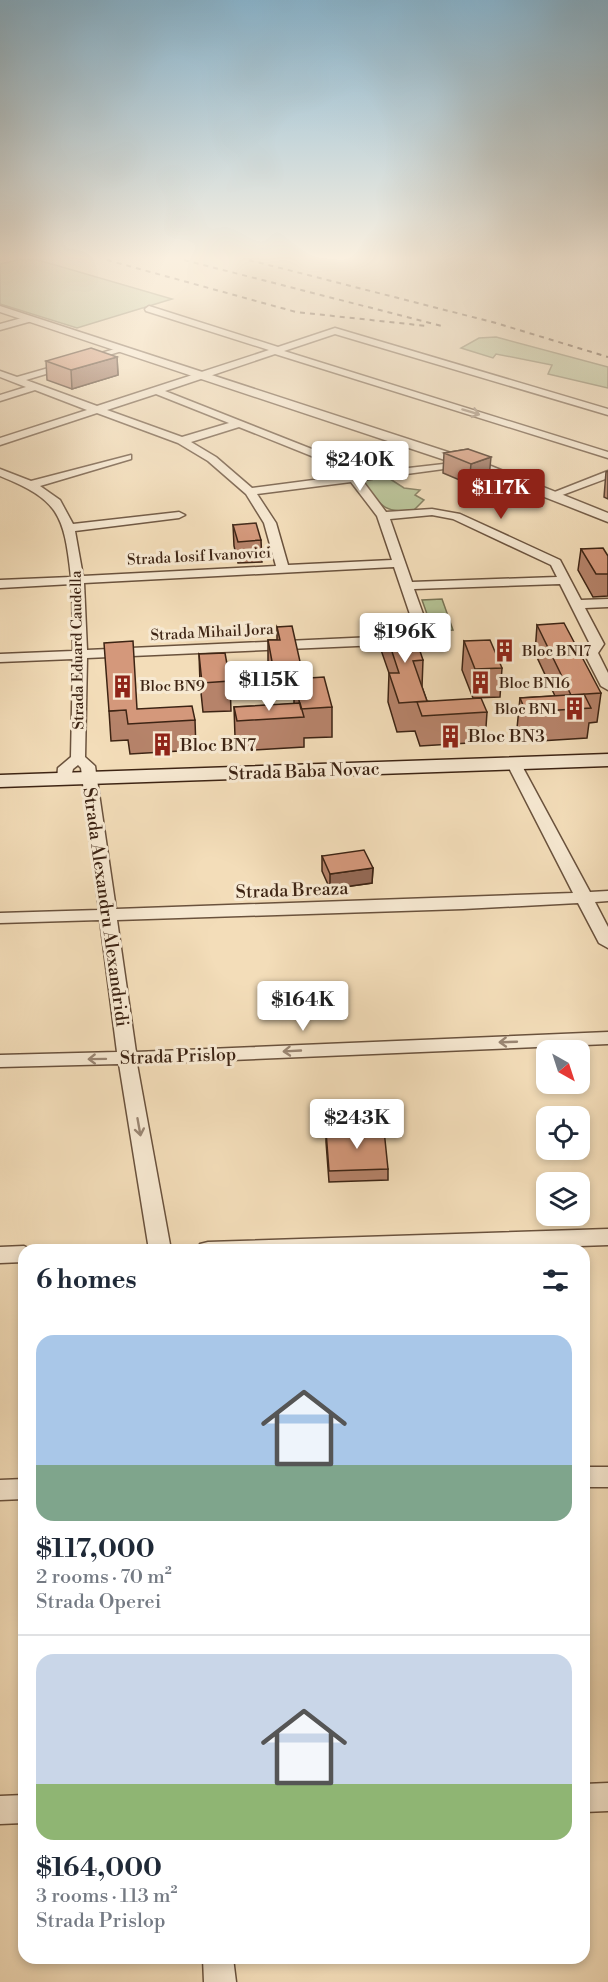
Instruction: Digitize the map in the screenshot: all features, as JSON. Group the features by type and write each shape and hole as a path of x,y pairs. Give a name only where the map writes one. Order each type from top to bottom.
{"main road":[{"name":"Strada Baba Novac","path":"0,781 608,760"}],"street":[{"path":"17,380 108,352"},
{"path":"129,352 466,463 608,518"},
{"path":"0,442 270,352"},
{"path":"285,352 608,455"},
{"path":"407,352 608,412"},
{"path":"0,374 182,441 212,459 250,492 272,528 283,569"},
{"path":"0,398 36,387"},
{"path":"155,390 324,457 354,478 383,516 407,586 565,580"},
{"path":"182,441 241,423"},
{"path":"30,485 127,457"},
{"path":"250,492 466,463"},
{"name":"Strada Eduard Caudella","path":"0,472 30,485 56,502 71,528 78,579 78,758 88,766 89,778"},
{"path":"553,495 608,474"},
{"path":"383,516 432,512 456,516 556,563 597,644 591,653 608,686"},
{"path":"71,528 179,515"},
{"name":"Strada Iosif Ivanovici","path":"0,584 399,563"},
{"name":"Strada Mihail Jora","path":"0,658 425,639 407,586"},
{"path":"577,604 608,603"},
{"path":"65,778 66,768 78,758"},
{"path":"514,764 608,943"},
{"name":"Strada Alexandru Alexandridi","path":"89,778 127,1058 159,1244"},
{"name":"Strada Breaza","path":"0,918 463,904 608,896"},
{"name":"Strada Prislop","path":"0,1061 127,1058 608,1038"},
{"path":"393,1244 608,1237"},
{"path":"0,1255 18,1254"},
{"path":"590,1477 608,1477"},
{"path":"0,1490 18,1489"},
{"path":"590,1798 608,1797"},
{"path":"0,1810 18,1809"},
{"path":"218,1964 220,1982"}],"green space":[{"path":"475,352 554,352 608,367 608,388 548,374 552,365 496,354 493,358"},
{"path":"387,477 404,488 420,490 415,495 424,500 414,510 395,511 383,506 363,481"},
{"path":"442,599 453,630 433,631 422,600"}],"building":[{"path":"75,352 104,352 117,357 71,370 46,361"},
{"path":"468,449 491,457 471,464 444,453"},
{"path":"256,523 261,540 238,542 233,525"},
{"path":"603,548 608,556 608,574 596,574 581,549"},
{"path":"382,621 397,621 401,633 414,633 423,660 413,661 427,701 399,703 389,673 399,673"},
{"path":"564,623 601,693 571,695 537,625"},
{"path":"292,626 301,666 273,667 268,640 280,640 277,627"},
{"path":"490,640 502,668 475,669 464,641"},
{"path":"133,641 137,709 192,706 195,720 128,724 126,710 109,711 104,643"},
{"path":"225,653 230,681 202,683 199,654"},
{"path":"324,677 332,707 301,709 294,679"},
{"path":"584,694 591,708 526,712 520,698"},
{"path":"481,698 487,712 422,716 417,702"},
{"path":"300,703 304,717 237,721 234,707"},
{"path":"364,850 373,868 330,874 322,856"},
{"path":"384,1130 388,1169 329,1171 326,1131"}],"railway":[{"path":"593,352 608,357"}],"place":[{"name":"Bloc BN17","path":"504,651"},
{"name":"Bloc BN16","path":"481,683"},
{"name":"Bloc BN9","path":"122,686"},
{"name":"Bloc BN1","path":"575,709"},
{"name":"Bloc BN3","path":"450,736"},
{"name":"Bloc BN7","path":"162,745"}]}
